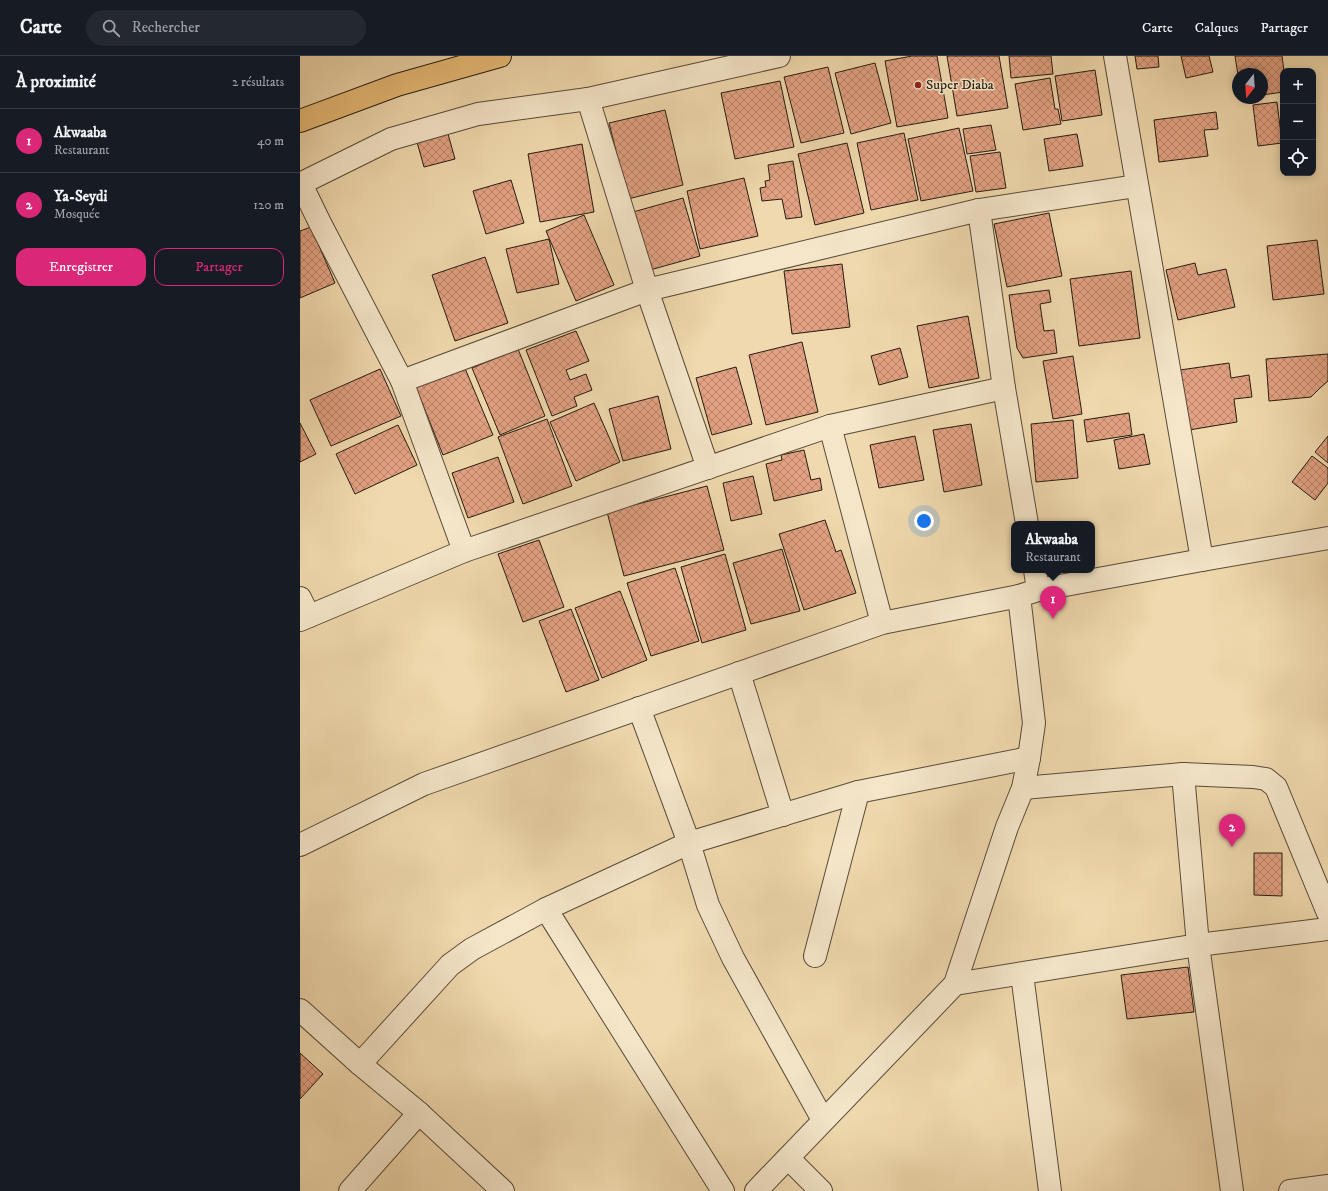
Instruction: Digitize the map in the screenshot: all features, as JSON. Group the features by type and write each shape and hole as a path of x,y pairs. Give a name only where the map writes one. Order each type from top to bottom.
{"main road":[{"path":"300,121 397,85 500,56"}],"street":[{"path":"464,551 402,381 300,184 391,139 478,114 588,99 779,56"},
{"path":"1114,56 1202,560"},
{"path":"588,99 646,290 708,468"},
{"path":"402,381 646,290 979,210 1136,186"},
{"path":"979,210 1004,388 1026,521"},
{"path":"303,611 464,551 830,426 1004,388"},
{"path":"830,426 882,623"},
{"path":"300,845 424,784 882,623 1031,586 1202,560 1328,538"},
{"path":"756,1191 955,984 1007,827 1023,788 1029,758 1034,723 1031,586"},
{"path":"739,673 783,815"},
{"path":"639,708 689,843 708,905 733,958 823,1120"},
{"path":"360,1064 406,1012 450,966 472,949 546,909 689,843 858,792 1029,758"},
{"path":"1023,788 1184,774 1252,777 1266,780 1276,787 1328,913"},
{"path":"1184,774 1198,945 1232,1191"},
{"path":"815,956 858,792"},
{"path":"546,909 723,1191"},
{"path":"955,984 1198,945 1328,929"},
{"path":"1022,974 1050,1191"},
{"path":"300,1010 360,1064 419,1113 503,1191"},
{"path":"350,1191 419,1113"},
{"path":"788,1158 821,1191"},
{"path":"1290,1191 1328,1186"}],"building":[{"path":"912,56 937,56 948,118 897,127 885,61"},
{"path":"947,56 999,56 1008,108 957,116"},
{"path":"1009,56 1051,56 1053,74 1011,78"},
{"path":"1135,56 1158,56 1159,67 1137,69"},
{"path":"1181,56 1209,56 1213,72 1186,78"},
{"path":"1235,56 1282,56 1284,68 1280,68 1280,92 1268,94 1268,68 1237,68"},
{"path":"875,63 891,123 851,134 835,73"},
{"path":"828,67 844,133 801,143 784,77"},
{"path":"1095,70 1102,115 1062,121 1055,76"},
{"path":"1050,78 1055,109 1058,109 1061,124 1023,130 1015,84"},
{"path":"780,81 794,147 735,159 721,93"},
{"path":"1277,102 1280,127 1280,143 1258,146 1253,105"},
{"path":"665,110 683,185 628,199 609,123"},
{"path":"1216,112 1218,129 1204,130 1208,156 1159,162 1154,120"},
{"path":"991,125 996,150 967,154 963,129"},
{"path":"959,128 973,191 921,201 908,139"},
{"path":"904,133 918,200 871,210 857,143"},
{"path":"448,134 455,159 424,167 417,142"},
{"path":"1077,134 1083,166 1049,171 1044,139"},
{"path":"847,143 864,213 815,225 798,154"},
{"path":"582,144 594,212 540,222 528,154"},
{"path":"1000,152 1006,188 976,192 970,156"},
{"path":"793,161 802,217 786,219 782,199 762,201 760,188 766,187 765,181 770,180 768,165"},
{"path":"744,178 758,236 700,249 687,191"},
{"path":"511,180 524,223 486,234 473,191"},
{"path":"683,198 700,256 650,270 633,212"},
{"path":"1049,213 1062,276 1007,287 994,224"},
{"path":"584,215 614,285 576,301 546,231"},
{"path":"311,227 335,283 300,298 300,231"},
{"path":"549,239 559,284 517,293 506,249"},
{"path":"1317,240 1324,294 1273,300 1267,246"},
{"path":"485,257 508,323 455,341 432,275"},
{"path":"1195,263 1198,275 1226,269 1235,307 1178,320 1166,270"},
{"path":"842,264 850,327 792,334 784,271"},
{"path":"1131,271 1140,338 1079,346 1070,279"},
{"path":"1049,290 1051,302 1040,304 1044,331 1054,330 1057,353 1023,358 1017,348 1009,295"},
{"path":"968,316 979,378 929,388 917,326"},
{"path":"576,331 589,361 566,370 570,380 586,374 592,390 574,397 577,406 552,416 526,350"},
{"path":"802,342 818,412 766,425 749,355"},
{"path":"900,348 908,377 879,385 871,356"},
{"path":"518,349 545,416 500,435 472,368"},
{"path":"1328,354 1328,381 1311,397 1269,401 1266,359"},
{"path":"1073,356 1082,414 1053,419 1043,361"},
{"path":"1229,363 1231,378 1249,375 1252,397 1234,399 1237,422 1189,430 1180,370"},
{"path":"464,366 493,435 443,455 415,385"},
{"path":"736,367 752,424 712,435 696,378"},
{"path":"380,369 401,416 331,446 310,400"},
{"path":"658,396 671,449 623,461 609,409"},
{"path":"594,403 620,462 576,481 550,422"},
{"path":"1129,413 1132,435 1087,442 1084,420"},
{"path":"547,419 572,486 523,504 498,437"},
{"path":"1073,420 1078,478 1036,482 1031,424"},
{"path":"300,423 316,454 300,462"},
{"path":"971,424 982,485 944,492 933,430"},
{"path":"398,425 417,465 355,494 336,454"},
{"path":"1144,434 1150,464 1119,469 1114,440"},
{"path":"915,436 924,480 879,488 870,445"},
{"path":"1328,436 1328,463 1315,452"},
{"path":"804,450 811,480 820,478 822,490 774,501 766,464 782,460 781,455"},
{"path":"1312,456 1328,468 1328,483 1315,500 1292,482"},
{"path":"498,457 514,502 468,518 452,473"},
{"path":"753,476 762,514 731,521 723,483"},
{"path":"707,486 724,550 624,576 607,512"},
{"path":"825,520 836,552 841,550 856,593 804,610 779,534"},
{"path":"539,540 564,607 523,622 498,554"},
{"path":"782,549 800,611 751,624 733,563"},
{"path":"725,554 746,630 702,643 681,567"},
{"path":"675,568 699,641 651,656 627,583"},
{"path":"620,591 647,660 602,678 575,608"},
{"path":"571,609 599,680 566,692 539,621"},
{"path":"1254,853 1282,853 1282,896 1254,895"},
{"path":"1188,967 1194,1012 1127,1019 1121,975"},
{"path":"300,1053 323,1074 300,1099"}],"place":[{"name":"Super Diaba","path":"918,85"},
{"name":"Akwaaba","path":"1053,619"},
{"name":"Ya-Seydi","path":"1232,847"}]}
